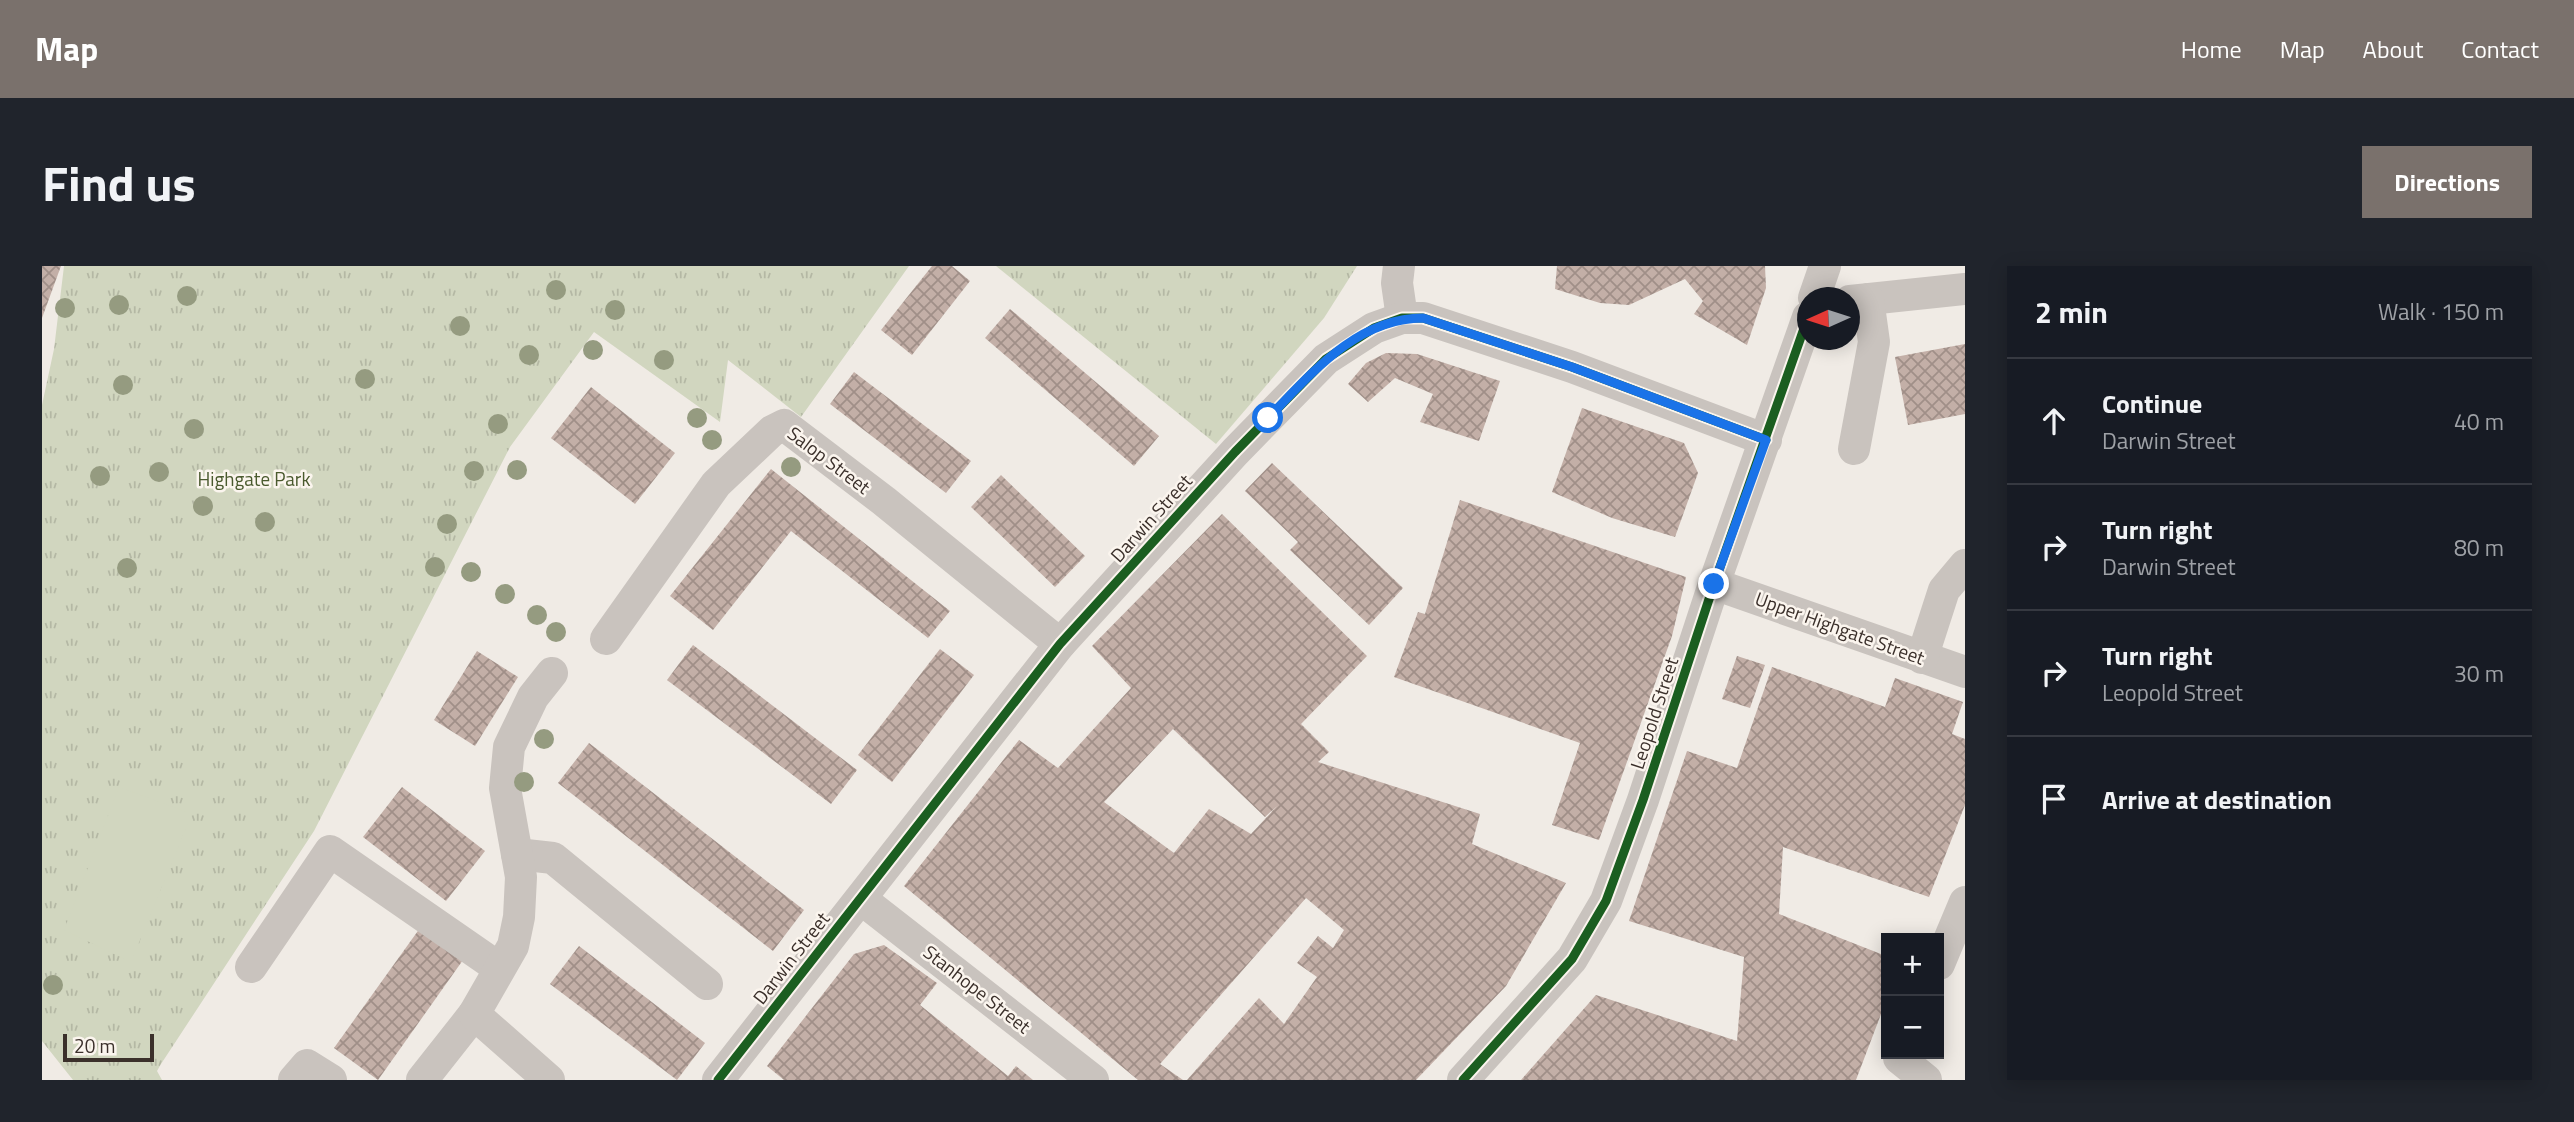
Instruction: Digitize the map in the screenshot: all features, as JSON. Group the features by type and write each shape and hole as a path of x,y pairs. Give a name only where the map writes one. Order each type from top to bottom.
{"street":[{"path":"1399,266 1397,283 1402,318"},
{"path":"1818,287 1825,266"},
{"path":"1860,300 1924,280 1965,289"},
{"path":"1854,449 1874,342 1860,303"},
{"name":"Darwin Street","path":"718,1080 1060,644 1235,452 1326,359 1374,328 1402,318 1423,318 1560,363 1766,440"},
{"name":"Leopold Street","path":"1464,1080 1572,959 1606,901 1797,349"},
{"name":"Salop Street","path":"606,639 716,484 772,431 784,425 884,501 1060,644"},
{"path":"1922,658 1944,590 1965,565"},
{"name":"Upper Highgate Street","path":"1714,584 1965,672"},
{"path":"422,1080 474,1014 513,946 519,917 521,877 505,788 509,747 533,697 552,673"},
{"path":"251,967 330,851 499,968"},
{"path":"517,854 553,858 707,984"},
{"name":"Stanhope Street","path":"861,899 1093,1080"},
{"path":"1944,952 1965,902"},
{"path":"474,1014 550,1080"},
{"path":"1896,1064 1926,1080"},
{"path":"294,1080 307,1065 331,1080"}],"green space":[{"name":"Highgate Park","path":"64,266 909,266 801,417 728,360 720,422 594,332 510,447 314,831 161,1064 157,1071 162,1080 73,1080 42,1041 42,405 54,349"},
{"path":"996,266 1357,266 1324,318 1216,444"},
{"path":"119,787 192,814 131,962 64,930"}],"building":[{"path":"42,266 61,266 42,318"},
{"path":"932,266 952,266 970,281 912,355 881,330"},
{"path":"1557,266 1765,266 1766,288 1747,345 1694,314 1703,301 1685,279 1629,305 1600,303 1555,289"},
{"path":"1010,309 1159,436 1134,466 985,338"},
{"path":"1965,344 1965,414 1908,425 1895,357"},
{"path":"1386,353 1417,354 1500,381 1479,441 1420,422 1433,394 1395,378 1368,402 1348,384 1366,363"},
{"path":"854,372 971,461 946,493 830,404"},
{"path":"591,387 675,453 635,504 551,438"},
{"path":"1582,408 1684,443 1698,473 1675,537 1612,518 1552,492"},
{"path":"1272,463 1403,588 1369,625 1290,550 1298,542 1245,491"},
{"path":"771,469 950,611 928,638 791,531 713,630 670,596"},
{"path":"1001,475 1085,556 1055,587 971,507"},
{"path":"1460,500 1686,577 1672,636 1599,840 1552,825 1580,743 1394,677 1418,612 1425,614"},
{"path":"1222,514 1367,656 1301,724 1329,752 1318,762 1480,814 1472,844 1566,883 1506,986 1416,1080 1187,1080 1259,998 1284,1024 1317,977 1297,963 1318,936 1333,948 1344,930 1306,898 1160,1064 1183,1080 1138,1080 904,886 1019,740 1058,768 1131,688 1092,646","holes":["1173,729 1265,817 1277,806 1251,834 1209,809 1174,853 1104,802"]},
{"path":"693,645 857,770 831,804 667,680"},
{"path":"940,649 974,675 892,782 858,755"},
{"path":"477,651 518,677 475,746 434,720"},
{"path":"1737,656 1765,665 1750,708 1722,699"},
{"path":"1772,667 1885,707 1895,678 1963,702 1952,734 1965,739 1965,805 1929,897 1783,847 1779,914 1881,954 1881,1014 1856,1080 1521,1080 1596,995 1737,1041 1744,957 1629,921 1687,751 1737,768"},
{"path":"589,743 804,910 773,951 558,783"},
{"path":"402,787 485,851 446,901 363,837"},
{"path":"420,928 463,960 378,1080 334,1048"},
{"path":"884,945 937,983 920,1005 1008,1076 1016,1066 1033,1080 784,1080 767,1066 854,954"},
{"path":"579,946 705,1043 677,1080 550,984"}],"cycle path":[{"path":"718,1080 1060,644 1235,452 1326,359 1374,328 1402,318 1423,318 1572,367 1766,440"},
{"path":"1463,1080 1572,959 1606,901 1797,348"}],"route":[{"path":"1268,418 1326,359 1374,328 1402,318 1423,318 1572,367 1766,440 1714,584"}]}
